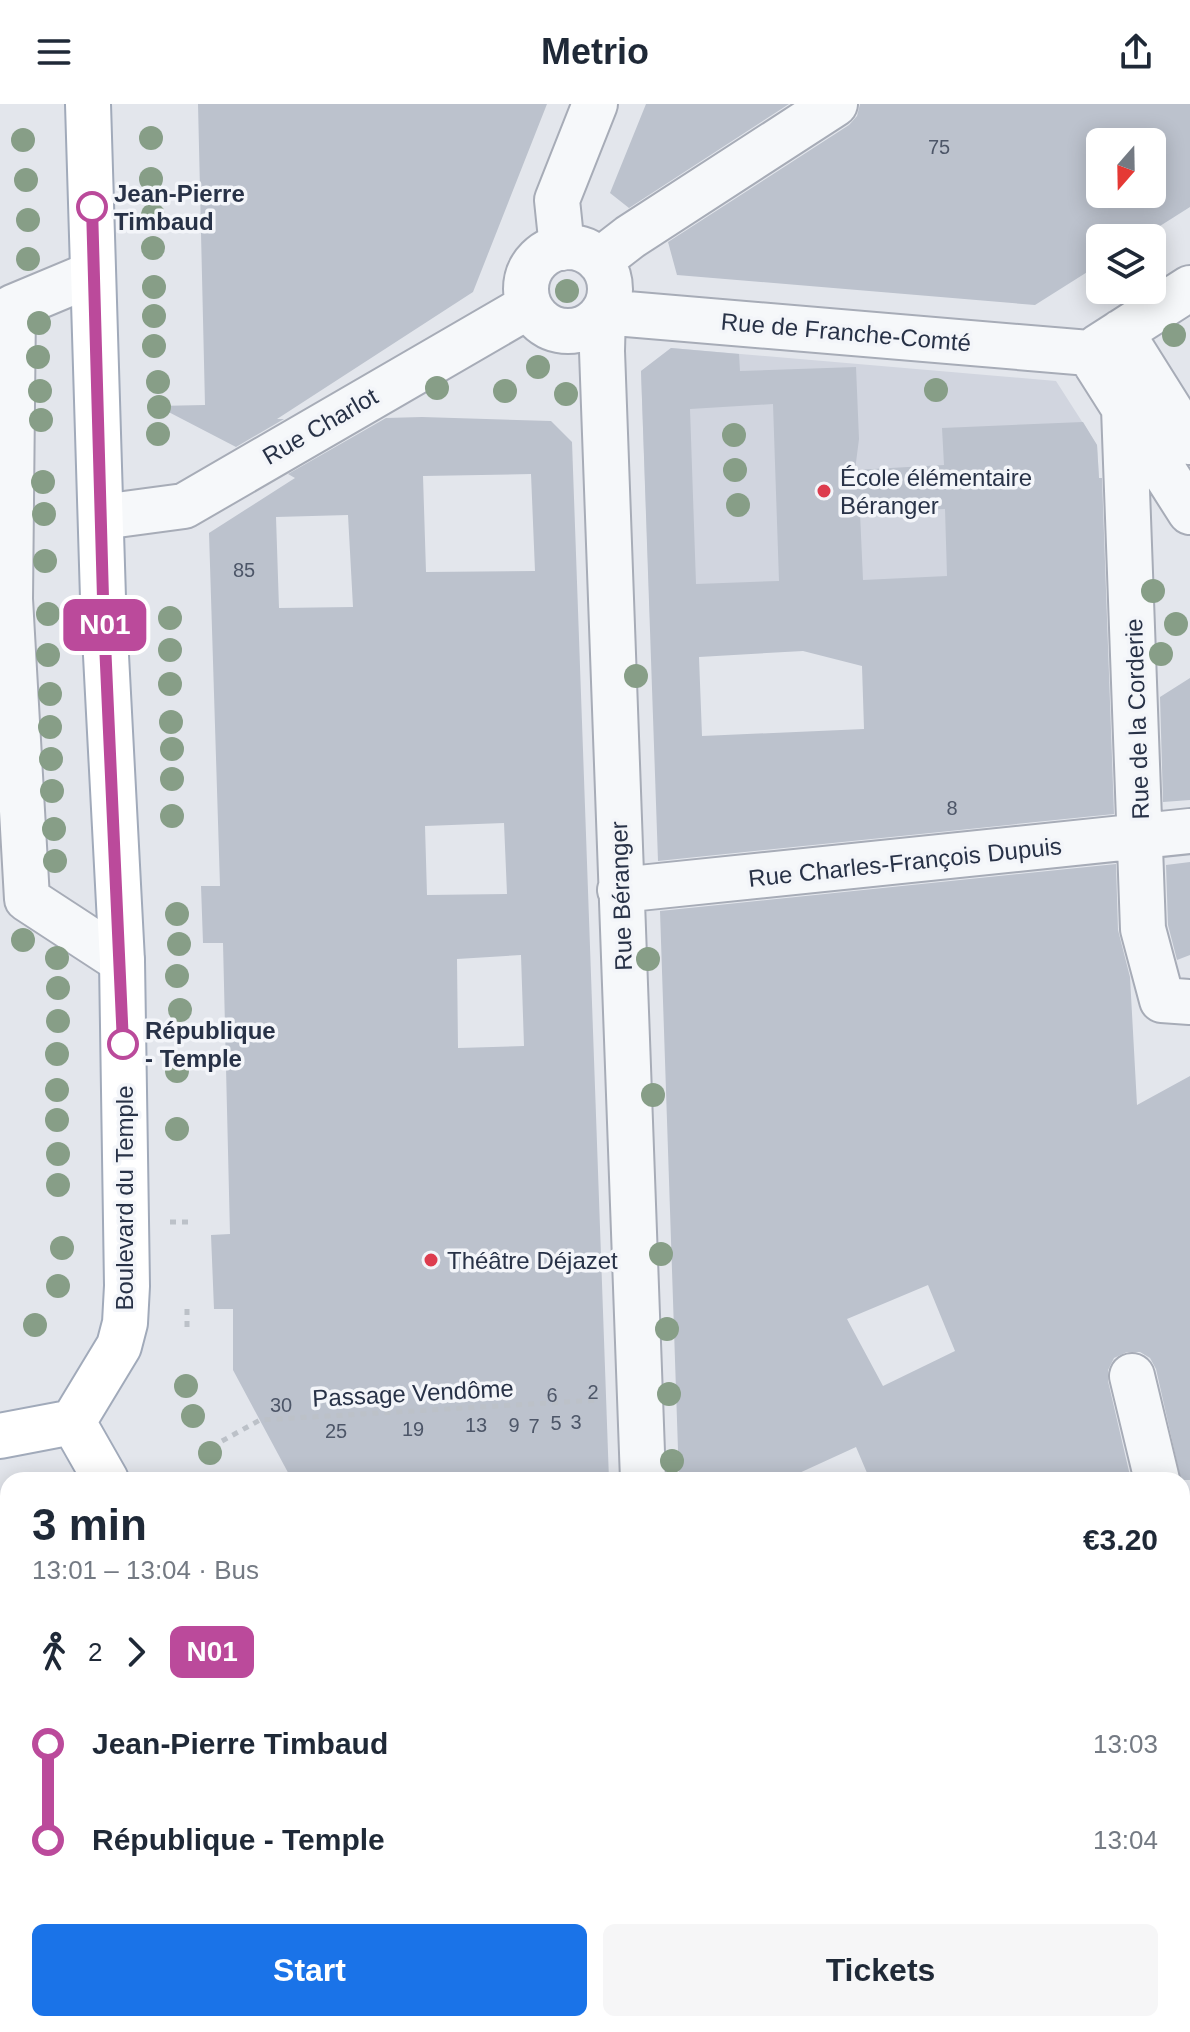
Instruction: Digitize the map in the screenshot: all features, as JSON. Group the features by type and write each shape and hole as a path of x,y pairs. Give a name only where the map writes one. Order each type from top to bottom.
{"main road":[{"name":"Boulevard du Temple","path":"73,1422 119,1346 125,1323 122,961 103,598 88,104"},
{"path":"0,1436 73,1422 101,1472"}],"street":[{"path":"595,104 557,200 580,254 610,285 609,299 595,321 571,331 546,325 535,317 529,306 526,281 539,258 580,254 630,237 835,104"},
{"path":"92,274 13,307 10,599 27,899 122,961"},
{"path":"1105,343 1190,288"},
{"name":"Rue Charlot","path":"102,517 184,506 529,306"},
{"name":"Rue de Franche-Comté","path":"603,312 1105,343"},
{"name":"Rue Béranger","path":"603,312 620,890 643,1472"},
{"path":"1105,343 1124,408 1190,512"},
{"path":"1105,343 1190,442"},
{"name":"Rue de la Corderie","path":"1124,408 1143,929 1162,1000 1190,1002"},
{"name":"Rue Charles-François Dupuis","path":"620,890 1190,831"},
{"path":"1132,1376 1155,1472"}],"path":[{"path":"170,1222 190,1222"},
{"path":"187,1309 187,1331"},
{"name":"Passage Vendôme","path":"222,1441 260,1420 605,1400"}],"shaded area":[{"name":"École élémentaire Béranger","path":"671,348 1056,381 1097,445 1099,478 1003,483 1000,606 650,619 641,371"}],"building":[{"path":"198,104 547,104 473,292 277,419 284,419 236,447 157,406 205,405"},
{"path":"646,104 789,104 629,208 610,193"},
{"path":"860,104 1190,104 1190,207 1163,224 1086,224 1086,273 1035,305 677,275 668,242 849,125 857,116"},
{"path":"671,348 739,354 740,371 856,367 859,439 855,470 944,465 942,428 1083,422 1097,445 1099,478 1102,478 1114,814 658,861 641,371","holes":["773,404 779,581 696,584 690,409","945,509 947,576 863,580 860,513","803,651 862,666 864,729 702,736 699,657"]},
{"path":"386,418 551,421 572,442 609,1472 288,1472 233,1370 233,1309 214,1309 211,1235 230,1234 223,943 203,943 201,886 220,886 209,533 295,478 288,474","holes":["531,474 535,571 426,572 423,476","348,515 353,607 279,608 276,517","504,823 507,894 427,895 425,826","521,955 524,1046 458,1048 457,959"]},
{"path":"1190,678 1190,800 1163,802 1160,697"},
{"path":"1190,862 1190,955 1177,960 1168,925 1166,865"},
{"path":"1116,864 1118,930 1130,977 1137,1105 1190,1076 1190,1472 1179,1472 1156,1369 1150,1358 1140,1352 1127,1352 1114,1358 1108,1370 1108,1381 1129,1472 867,1472 856,1447 801,1472 679,1472 660,911","holes":["928,1285 955,1351 883,1386 847,1319"]}],"bus line":[{"name":"N01","path":"92,207 103,598 122,961 123,1044"}],"place":[{"name":"Jean-Pierre Timbaud","path":"92,207"},
{"name":"École élémentaire Béranger","path":"824,491"},
{"name":"République - Temple","path":"123,1044"},
{"name":"Théâtre Déjazet","path":"431,1260"}]}
